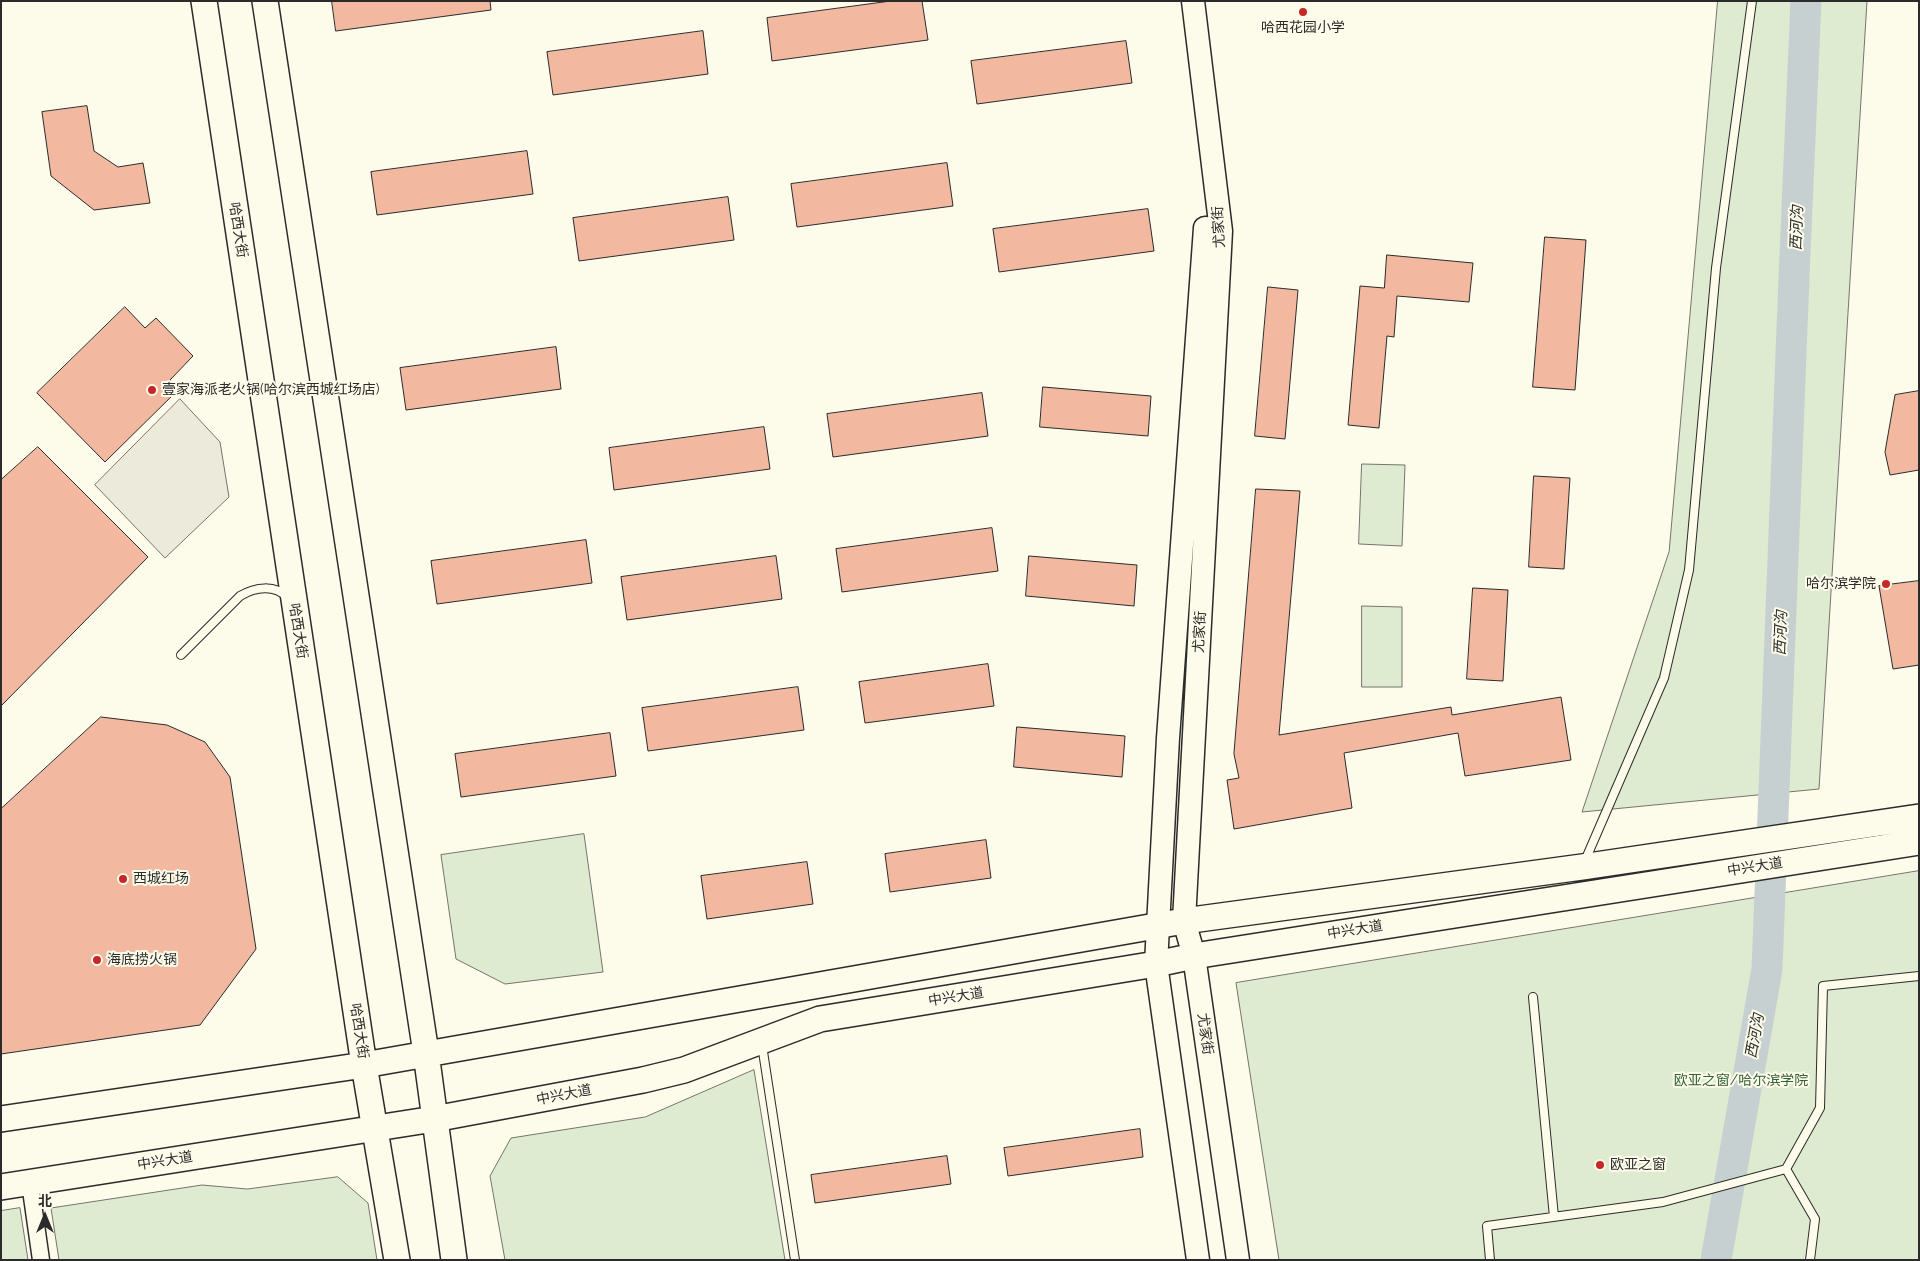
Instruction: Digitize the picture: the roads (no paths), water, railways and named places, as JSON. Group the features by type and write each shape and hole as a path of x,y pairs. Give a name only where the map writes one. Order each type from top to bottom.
{"main road":[{"name":"哈西大街","path":"204,1 364,1065 397,1260"},
{"path":"266,1 426,1053 454,1260"},
{"name":"尤家街","path":"1177,1 1206,233 1168,738 1156,964 1198,1260"},
{"name":"尤家街","path":"1193,1 1221,231 1184,921 1194,956 1238,1260"},
{"name":"中兴大道","path":"1,1119 364,1065 1184,921 1582,867 1726,844 1919,817"},
{"name":"中兴大道","path":"1,1188 434,1119 643,1080 684,1070 820,1019 1156,964 1194,956 1908,843"}],"street":[{"path":"30,1183 41,1260"}],"lane":[{"path":"1582,867 1664,678 1688,570 1716,268 1752,1"},
{"path":"181,655 246,592 268,588 278,589 294,605"},
{"path":"1490,1260 1487,1226 1663,1202 1786,1169 1820,1108 1823,986 1919,976"},
{"path":"1533,997 1554,1217"},
{"path":"762,1041 794,1260"},
{"path":"1786,1169 1814,1219 1810,1260"}],"waterway":[{"name":"西河沟","path":"1716,1260 1767,969 1806,1"}],"place":[{"name":"哈西花园小学","path":"1303,12"},
{"name":"壹家海派老火锅(哈尔滨西城红场店)","path":"152,390"},
{"name":"哈尔滨学院","path":"1886,584"},
{"name":"西城红场","path":"123,879"},
{"name":"海底捞火锅","path":"97,960"},
{"name":"欧亚之窗","path":"1600,1165"}],"park label":[{"name":"欧亚之窗/哈尔滨学院","path":"1741,1081"}]}
